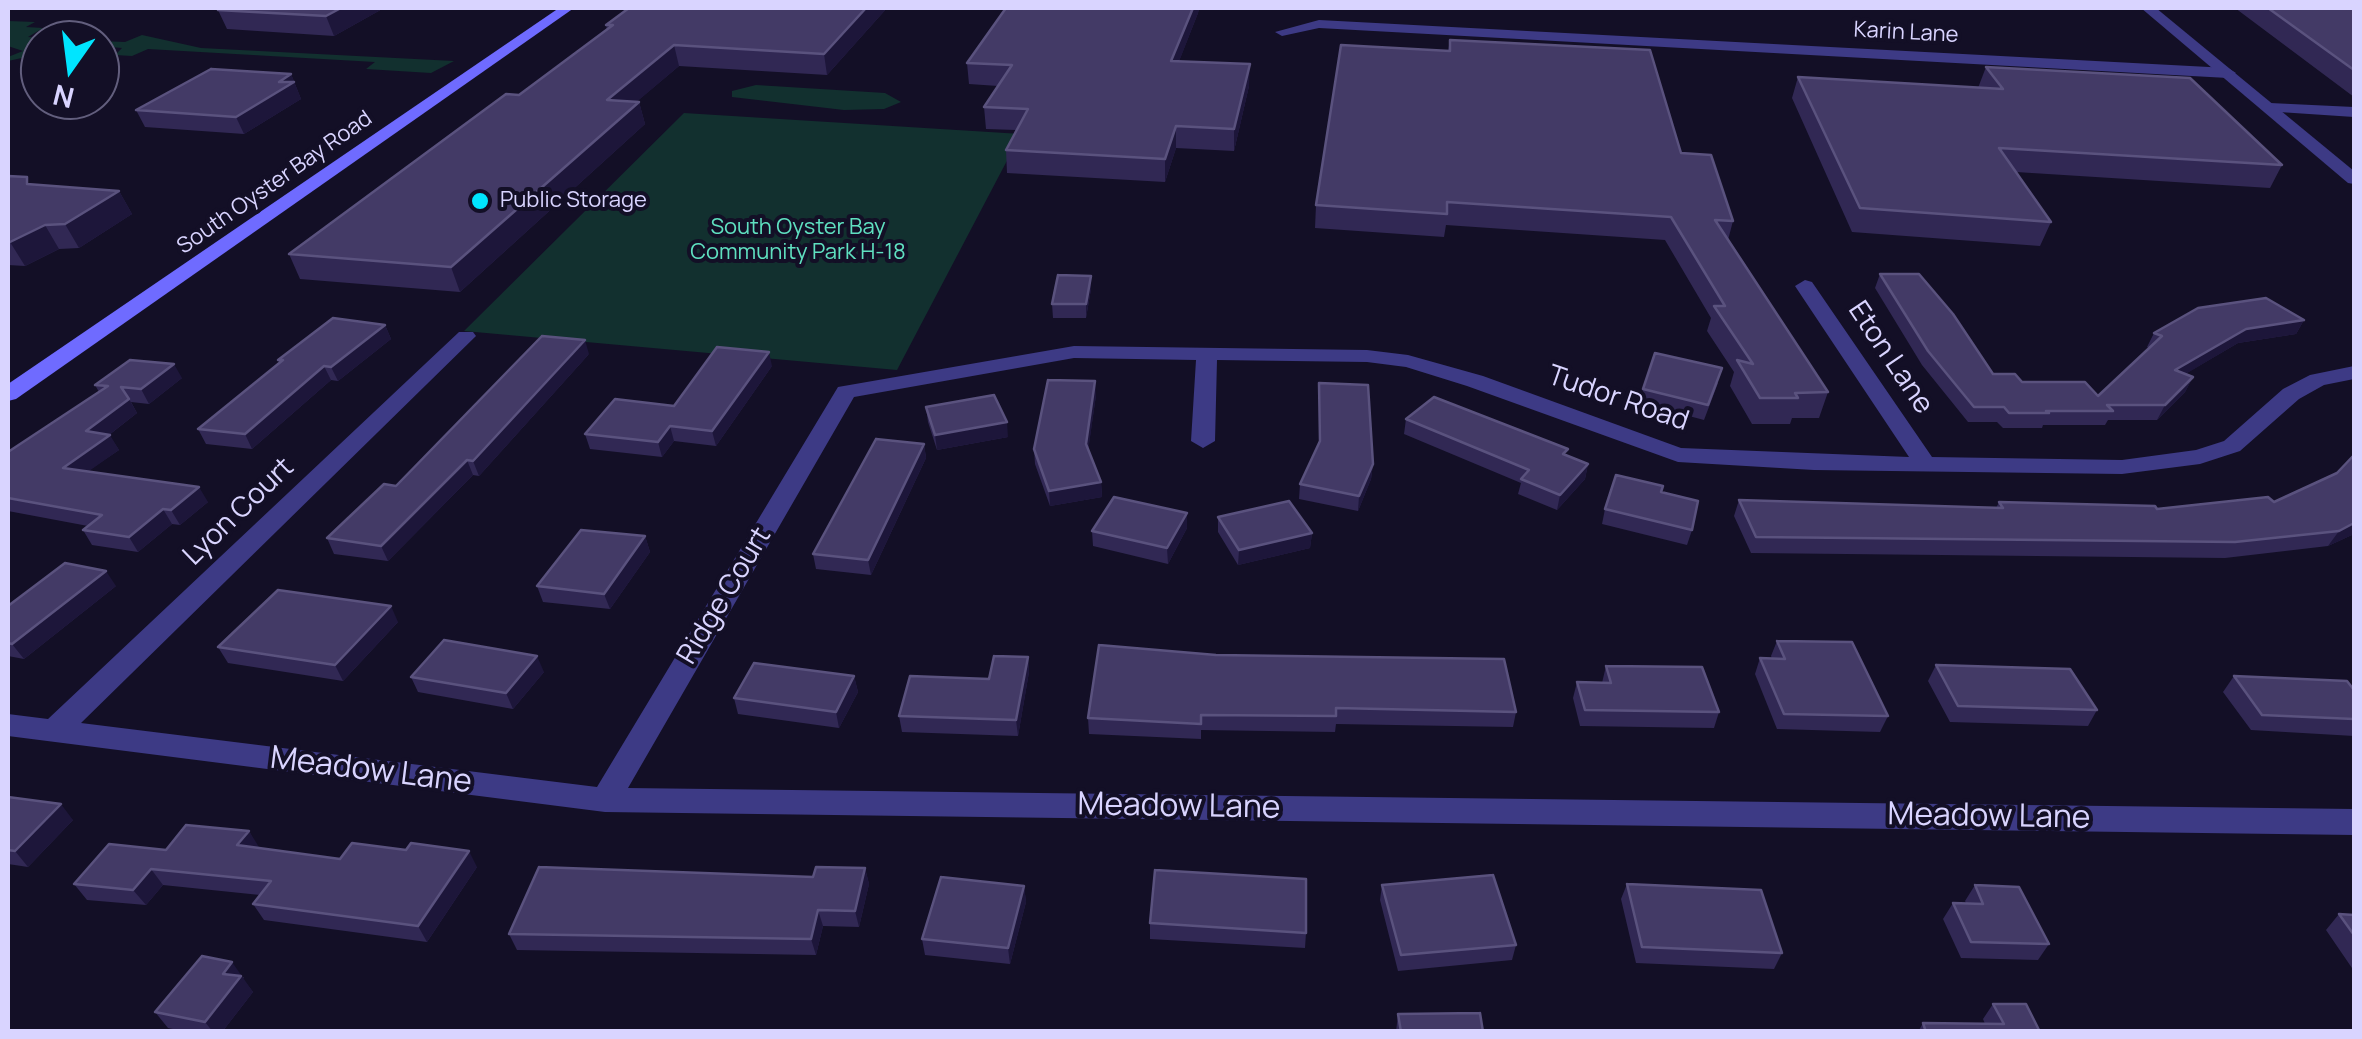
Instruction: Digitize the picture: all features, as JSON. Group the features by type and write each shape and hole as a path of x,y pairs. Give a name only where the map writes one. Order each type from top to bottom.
{"main road":[{"name":"South Oyster Bay Road","path":"8,394 567,8"}],"street":[{"path":"2148,8 2354,179"},
{"name":"Karin Lane","path":"1282,32 1319,24 2228,73"},
{"path":"2270,108 2354,112"},
{"name":"Eton Lane","path":"1805,286 1925,464"},
{"name":"Lyon Court","path":"54,731 466,336"},
{"name":"Tudor Road","path":"846,392 1074,352 1367,356 1408,361 1475,381 1678,455 1814,464 2122,466 2200,457 2232,446 2291,394 2318,380 2354,373"},
{"path":"1204,441 1206,352"},
{"name":"Ridge Court","path":"605,800 846,392"},
{"name":"Meadow Lane","path":"8,726 605,800 2354,822"}],"green space":[{"path":"8,21 20,21 20,50 8,46"},
{"path":"142,35 201,48 454,61 431,73 366,69 375,62 148,49 132,56 120,55 120,42"},
{"path":"756,85 885,93 901,102 884,109 844,110 732,97 732,91"},
{"name":"South Oyster Bay Community Park H-18","path":"684,113 1021,134 897,370 464,331"}],"building":[{"path":"341,8 326,16 218,10"},
{"path":"629,8 866,8 824,54 674,45 607,100 639,102 451,267 289,254 506,94 519,95 613,25 606,25"},
{"path":"1006,8 1193,8 1171,61 1250,64 1234,129 1176,126 1165,159 1006,150 1028,109 984,107 1012,65 967,63"},
{"path":"2268,8 2354,8 2354,70"},
{"path":"1450,40 1650,50 1681,153 1711,155 1733,221 1715,220 1828,392 1795,393 1798,398 1760,398 1737,360 1753,364 1714,306 1725,306 1671,217 1447,202 1447,214 1316,205 1341,45 1450,51"},
{"path":"1986,67 2190,78 2282,165 1999,148 2051,222 1860,208 1798,77 2003,89"},
{"path":"211,69 291,74 279,82 294,82 236,117 136,110"},
{"path":"8,176 27,177 27,184 119,191 65,224 45,225 8,242"},
{"path":"1880,274 1919,274 1953,314 1993,374 2015,374 2022,382 2085,382 2098,396 2162,336 2154,333 2198,308 2266,298 2304,320 2246,329 2175,370 2193,377 2165,405 2107,405 2113,411 2009,413 2004,407 1974,407 1928,351"},
{"path":"1058,275 1091,276 1086,304 1052,304"},
{"path":"333,318 385,325 331,367 324,366 245,434 198,429 283,360 278,360"},
{"path":"542,336 585,340 473,461 467,460 381,546 327,538 384,484 396,486"},
{"path":"717,347 769,352 712,431 670,426 658,442 585,434 615,399 674,406"},
{"path":"1655,353 1722,368 1708,405 1643,389"},
{"path":"130,360 174,364 141,389 121,387 129,399 86,431 110,435 63,468 199,487 171,510 163,509 129,537 83,530 102,515 8,498 8,452 108,386 95,385"},
{"path":"1048,380 1095,381 1086,444 1101,482 1049,491 1034,449"},
{"path":"1319,383 1368,385 1373,464 1359,496 1300,484 1320,441"},
{"path":"994,395 1007,422 935,435 926,407"},
{"path":"1434,397 1568,449 1563,454 1588,464 1560,495 1521,479 1529,470 1406,419"},
{"path":"876,439 924,444 868,560 813,554"},
{"path":"2354,455 2354,523 2339,531 2235,542 1756,537 1739,500 2003,508 1999,502 2157,509 2268,497 2274,502 2337,473"},
{"path":"1616,475 1663,486 1661,492 1698,501 1692,530 1605,509"},
{"path":"1114,497 1187,513 1167,548 1092,531"},
{"path":"1289,501 1312,533 1239,550 1218,517"},
{"path":"581,530 645,536 604,594 537,586"},
{"path":"65,563 106,571 12,644 8,643 8,606"},
{"path":"278,590 391,606 335,665 218,647"},
{"path":"444,640 537,656 506,693 411,677"},
{"path":"1777,641 1852,642 1888,716 1784,714 1760,658 1785,659"},
{"path":"1099,645 1216,655 1504,659 1516,712 1336,708 1336,716 1201,715 1201,724 1088,718"},
{"path":"994,656 1028,657 1016,720 899,716 910,676 989,679"},
{"path":"754,663 854,676 836,712 734,698"},
{"path":"1936,665 2070,669 2097,710 1958,706"},
{"path":"1606,666 1702,667 1719,712 1585,710 1577,682 1611,683"},
{"path":"2234,676 2347,681 2354,690 2354,719 2262,715"},
{"path":"8,797 61,804 15,851 8,850"},
{"path":"186,825 249,831 237,845 340,859 352,843 406,850 411,843 469,851 418,926 253,904 271,881 151,869 133,890 74,884 109,844 166,850"},
{"path":"539,867 813,877 816,867 865,868 855,911 818,910 811,939 509,934"},
{"path":"1155,870 1306,879 1306,933 1150,923"},
{"path":"1493,875 1516,945 1401,955 1382,885"},
{"path":"941,877 1024,886 1008,948 922,939"},
{"path":"1627,884 1761,890 1782,953 1642,947"},
{"path":"1975,885 2019,887 2049,944 1971,942 1953,903 1983,904"},
{"path":"2339,914 2354,915 2354,935"},
{"path":"202,956 232,962 223,974 241,976 205,1022 155,1012"},
{"path":"1993,1004 2026,1004 2040,1032 1926,1032 1923,1023 2004,1024"},
{"path":"1480,1013 1483,1032 1401,1032 1398,1014"}],"place":[{"name":"Public Storage","path":"480,201"}]}
